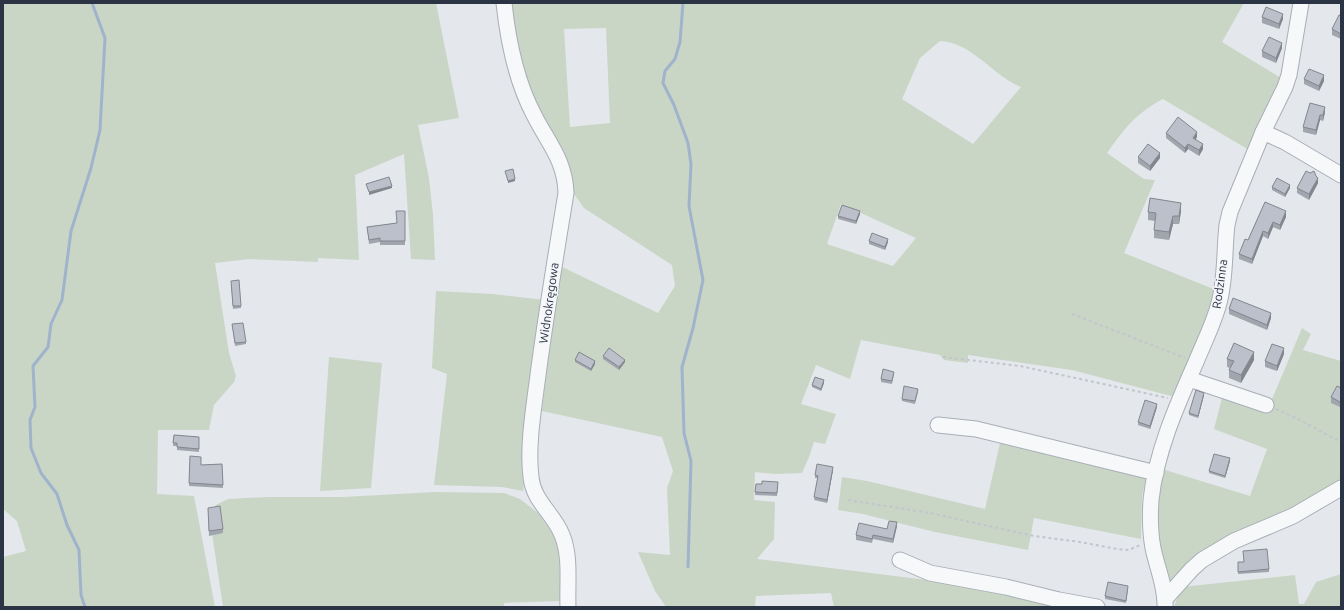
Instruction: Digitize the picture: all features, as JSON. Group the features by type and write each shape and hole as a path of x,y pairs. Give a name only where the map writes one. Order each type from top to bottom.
{"street":[{"name":"Widnokręgowa","path":"504,3 510,45 524,94 534,116 560,161 566,180 566,193 549,292 535,401 530,457 531,478 535,494 557,524 563,536 566,556 568,607"},
{"name":"Rodzinna","path":"1165,599 1152,540 1152,499 1156,473 1162,450 1179,403 1220,302 1225,237 1230,212 1263,132 1289,75 1301,3"},
{"path":"1263,132 1285,142 1341,175"},
{"path":"1189,379 1266,405"},
{"path":"938,426 976,429 1156,473"},
{"path":"1165,599 1202,560 1234,541 1293,516 1341,488"},
{"path":"900,560 930,574 1006,587 1097,607"}],"path":[{"path":"1072,314 1196,362"},
{"path":"943,357 1027,368 1157,395 1179,403"},
{"path":"1266,405 1296,418 1341,442"},
{"path":"848,500 930,513 1034,536 1117,549 1129,550 1152,540"}],"green space":[{"path":"3,3 436,3 459,118 418,125 429,178 433,215 435,260 411,259 404,154 355,175 359,260 318,258 318,262 250,259 215,263 229,353 236,376 234,382 214,405 209,430 158,430 157,494 194,496 215,607 3,607 3,557 26,551 17,521 3,509"},
{"path":"507,3 1244,3 1222,42 1281,78 1249,150 1163,99 1145,110 1131,122 1107,153 1144,179 1155,180 1124,253 1216,290 1211,311 1175,397 1072,370 968,355 968,363 944,360 940,355 861,340 850,379 816,365 801,404 836,414 825,444 814,442 802,473 775,474 755,472 754,500 775,502 774,539 757,559 927,580 1074,607 834,607 831,593 756,596 755,607 666,607 655,591 638,552 670,555 667,488 673,471 662,437 542,411 558,265 658,313 675,286 672,265 584,208 567,184 530,101","holes":["606,28 610,123 570,127 564,29","940,41 952,43 972,53 1011,82 1021,87 973,144 902,99 920,58","841,204 916,238 893,266 827,244"]},
{"path":"436,291 493,294 545,300 523,491 502,487 434,485 447,374 432,368"},
{"path":"1302,328 1311,334 1303,350 1341,361 1341,482 1168,588 1155,528 1162,469 1250,496 1267,449 1214,429 1223,394 1270,404"},
{"path":"329,357 382,363 371,488 320,491"},
{"path":"1000,443 1053,452 1147,474 1142,496 1141,539 1034,518 1028,550 935,532 863,514 838,510 842,477 867,481 985,509"},
{"path":"435,492 504,493 520,499 538,513 558,542 561,601 504,603 504,607 223,607 209,513 216,505 228,499 268,497 343,497"},
{"path":"1341,574 1341,607 1174,607 1181,587 1295,575 1299,604 1304,604 1316,582"}],"building":[{"path":"1266,7 1283,14 1279,24 1262,17"},
{"path":"1339,15 1341,15 1341,34 1332,29"},
{"path":"1269,37 1282,43 1276,58 1262,51"},
{"path":"1309,69 1324,75 1319,86 1304,79"},
{"path":"1310,103 1325,107 1323,115 1320,115 1316,130 1303,127"},
{"path":"1178,117 1197,132 1193,138 1203,144 1199,150 1188,144 1185,148 1166,133"},
{"path":"1148,144 1160,153 1150,166 1138,157"},
{"path":"513,169 515,179 508,181 505,171"},
{"path":"1306,171 1310,173 1314,171 1318,178 1309,194 1297,188"},
{"path":"389,177 392,186 369,192 366,184"},
{"path":"1277,178 1290,185 1285,194 1272,187"},
{"path":"1150,198 1181,203 1179,216 1173,216 1169,232 1154,230 1156,213 1148,212"},
{"path":"1265,202 1286,211 1280,225 1273,222 1268,233 1263,231 1252,259 1239,254 1245,239 1248,240"},
{"path":"842,205 860,211 856,221 838,216"},
{"path":"396,211 405,211 405,241 380,241 380,238 369,240 367,227 397,223"},
{"path":"872,233 888,239 885,247 869,241"},
{"path":"239,280 241,306 233,306 231,281"},
{"path":"1233,298 1271,313 1267,325 1229,309"},
{"path":"243,323 246,342 235,343 232,324"},
{"path":"1234,343 1254,352 1241,375 1229,370 1234,361 1227,359"},
{"path":"1272,344 1284,348 1277,366 1265,361"},
{"path":"609,348 625,360 619,367 603,356"},
{"path":"579,352 595,361 591,369 575,360"},
{"path":"883,369 894,372 892,381 881,379"},
{"path":"815,377 824,380 821,389 812,385"},
{"path":"904,386 918,389 915,401 902,399"},
{"path":"1337,386 1341,388 1340,402 1331,397"},
{"path":"1196,390 1204,393 1198,416 1189,413"},
{"path":"1145,400 1157,404 1150,426 1138,422"},
{"path":"174,435 199,437 199,449 177,447 177,443 173,443"},
{"path":"1214,454 1230,458 1225,476 1209,471"},
{"path":"190,456 201,457 201,465 222,464 223,485 189,483"},
{"path":"817,464 833,467 827,500 814,497 818,476 815,475"},
{"path":"762,481 778,482 777,493 755,492 756,484 762,484"},
{"path":"220,506 223,529 209,531 208,508"},
{"path":"889,521 897,522 893,539 873,535 872,539 856,535 859,523 887,529"},
{"path":"1267,549 1269,569 1238,572 1238,562 1244,562 1243,551"},
{"path":"1108,582 1128,586 1126,601 1105,596"}],"waterway":[{"path":"85,607 81,595 79,550 67,525 57,494 41,473 31,448 30,420 35,407 33,366 48,347 51,324 62,300 71,231 91,168 100,130 105,38 92,3"},
{"path":"683,3 680,42 675,59 665,71 663,83 674,105 688,143 691,164 689,206 703,280 693,328 682,367 684,433 691,461 688,567"}]}
